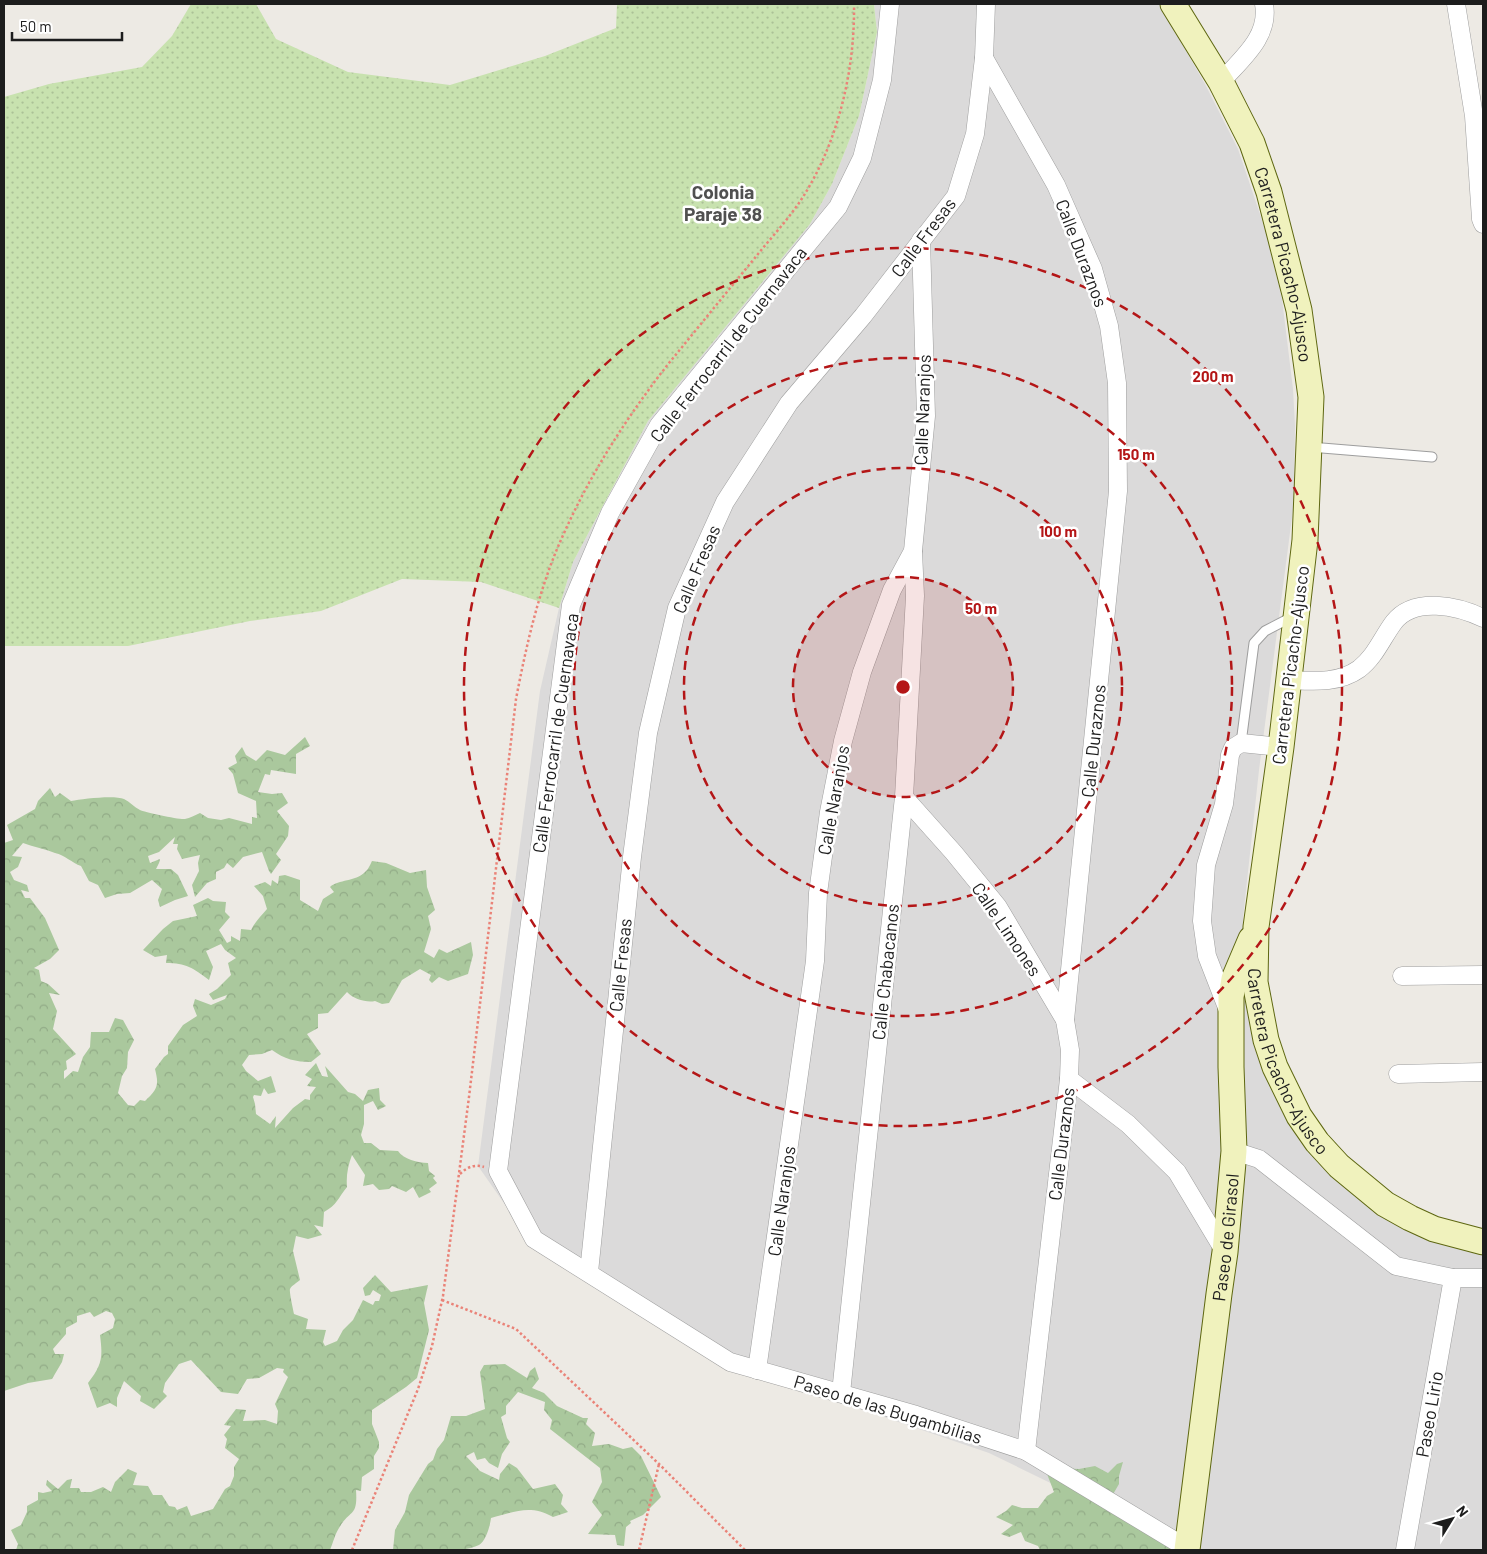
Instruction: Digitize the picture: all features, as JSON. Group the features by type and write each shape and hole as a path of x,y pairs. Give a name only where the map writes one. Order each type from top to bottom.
{"main road":[{"name":"Carretera Picacho-Ajusco","path":"1173,4 1221,82 1252,143 1269,192 1299,310 1311,397 1305,540 1281,747 1256,927 1255,982 1266,1040 1275,1067 1299,1116 1339,1166 1385,1204 1434,1229 1483,1242"},
{"name":"Paseo de Girasol","path":"1188,1550 1218,1294 1225,1252 1234,1151 1231,997 1234,979 1256,927"}],"street":[{"name":"Calle Ferrocarril de Cuernavaca","path":"498,1171 571,605 610,513 659,425 838,207 862,158 882,80 890,4"},
{"name":"Calle Fresas","path":"589,1272 632,857 648,733 677,608 725,502 788,403 863,316 956,196 975,134 984,58 986,4"},
{"path":"1221,82 1258,41 1266,14 1264,4"},
{"path":"1456,4 1474,116 1483,224"},
{"name":"Calle Duraznos","path":"984,58 1056,185 1092,269 1109,326 1118,383 1118,491 1065,1020 1070,1050 1069,1079 1026,1451"},
{"name":"Calle Naranjos","path":"757,1370 815,961 818,893 828,812 842,741 862,672 892,590 913,551 926,416 921,240"},
{"name":"Calle Chabacanos","path":"841,1393 904,797 915,596 913,551"},
{"path":"1288,680 1323,681 1342,678 1359,669 1371,657 1394,621 1405,612 1423,606 1443,606 1462,609 1483,618"},
{"path":"1231,1018 1207,956 1202,921 1206,865 1224,804 1230,755 1233,748 1241,743 1281,747"},
{"name":"Calle Limones","path":"904,797 954,853 998,907 1065,1020"},
{"path":"1402,976 1483,975"},
{"path":"1398,1074 1483,1072"},
{"path":"1069,1079 1128,1124 1176,1172 1225,1252"},
{"path":"1234,1151 1259,1159 1396,1266 1453,1278 1483,1278"},
{"path":"498,1171 534,1239 589,1272"},
{"name":"Paseo de las Bugambilias","path":"589,1272 730,1362 841,1393 1026,1451 1188,1550"},
{"name":"Paseo Lirio","path":"1405,1550 1453,1278"}],"lane":[{"path":"1309,447 1432,457"},
{"path":"1241,743 1254,643 1265,632 1296,614"}],"path":[{"path":"459,1175 469,1166 475,1165 498,1171"},
{"path":"442,1300 516,1329 659,1464 745,1550"},
{"path":"640,1550 659,1464"}],"shaded area":[{"path":"874,4 1159,4 1205,84 1238,149 1265,229 1282,299 1293,389 1295,425 1294,502 1259,770 1243,918 1246,977 1327,1168 1483,1253 1483,1550 1164,1550 1104,1509 989,1453 814,1393 725,1369 584,1279 539,1253 478,1166 540,691 559,608 573,562 648,421 810,224 832,184 859,116 877,32"}],"green space":[{"path":"191,4 256,4 276,39 348,72 450,85 545,56 616,28 617,4 874,4 877,32 859,116 832,184 810,224 648,421 573,562 559,608 481,582 402,579 321,611 250,621 128,646 4,646 4,97 49,84 142,67 172,36"},
{"path":"305,737 310,746 296,754 296,774 271,770 270,775 265,774 258,792 282,793 288,803 277,811 289,826 288,836 276,854 281,860 271,874 262,852 243,857 233,868 227,863 224,868 216,872 216,879 207,883 195,897 192,885 199,871 200,855 182,859 177,849 178,844 173,844 175,837 159,852 148,856 150,863 160,859 156,869 171,869 178,875 188,896 160,907 158,900 162,889 152,880 130,893 117,894 105,898 98,885 89,881 81,866 59,854 23,843 12,856 22,857 18,867 10,872 14,880 27,885 29,892 21,890 25,898 30,898 45,918 59,950 50,959 34,968 39,970 41,981 48,984 60,995 49,993 57,1011 53,1029 76,1054 66,1061 67,1069 64,1071 64,1079 73,1071 78,1072 83,1057 90,1047 91,1032 109,1032 115,1018 123,1020 134,1040 128,1052 127,1068 122,1076 118,1093 128,1105 134,1106 140,1100 145,1101 155,1090 157,1079 155,1069 168,1054 168,1046 183,1025 197,1016 193,1006 195,999 211,1005 225,999 227,995 213,1000 209,994 231,975 228,963 236,958 225,950 221,944 206,951 213,967 209,980 189,967 166,963 167,955 155,957 143,950 163,929 173,921 197,916 193,905 208,898 213,901 226,902 225,912 230,917 219,930 227,943 231,941 231,936 240,941 241,929 251,930 267,909 263,896 254,886 265,882 271,886 272,880 278,884 279,876 285,875 300,880 300,900 318,911 323,899 334,892 330,887 361,875 367,870 372,861 386,863 410,873 426,870 427,887 435,910 428,916 431,929 424,952 434,958 439,949 447,953 471,942 473,955 468,974 448,981 439,977 432,983 429,980 431,975 420,969 402,980 389,1003 382,1004 375,1001 360,1000 347,992 328,1013 318,1014 318,1028 307,1034 321,1054 311,1062 290,1059 272,1050 262,1054 249,1055 242,1065 258,1081 271,1076 276,1092 268,1094 264,1088 261,1096 254,1095 253,1097 256,1114 270,1124 276,1116 275,1128 293,1108 305,1099 310,1100 310,1095 316,1087 307,1086 312,1079 305,1075 316,1063 322,1076 328,1077 325,1066 348,1092 355,1094 363,1101 368,1090 379,1088 380,1100 386,1106 378,1110 373,1101 364,1105 364,1124 361,1135 364,1143 371,1143 380,1150 398,1151 411,1160 428,1163 429,1171 435,1176 433,1178 437,1183 429,1189 431,1192 419,1198 413,1187 406,1192 392,1186 389,1189 379,1190 373,1184 363,1186 365,1175 352,1155 347,1187 335,1204 324,1212 323,1227 314,1225 322,1235 308,1239 296,1236 293,1251 300,1280 290,1289 294,1314 308,1319 306,1329 326,1330 323,1342 325,1346 337,1341 343,1330 353,1320 363,1300 373,1305 375,1301 379,1301 381,1295 373,1290 370,1295 365,1296 363,1288 375,1275 391,1292 428,1285 424,1303 429,1330 417,1378 372,1410 372,1424 379,1442 379,1448 374,1456 374,1469 362,1477 361,1491 356,1490 356,1505 339,1528 330,1550 16,1550 18,1544 11,1530 21,1525 27,1512 27,1506 38,1500 38,1492 52,1491 46,1485 47,1480 58,1489 67,1480 72,1479 70,1488 79,1488 81,1492 91,1492 103,1487 111,1492 115,1482 128,1469 137,1473 133,1485 148,1486 153,1495 162,1495 169,1506 175,1507 177,1510 187,1506 191,1516 213,1509 225,1489 230,1486 234,1476 234,1467 239,1459 225,1448 227,1439 224,1435 231,1426 224,1425 236,1409 246,1410 243,1421 265,1420 277,1424 278,1411 275,1404 288,1377 283,1372 284,1369 277,1368 259,1378 247,1379 238,1394 221,1392 191,1360 179,1364 165,1383 163,1392 167,1396 154,1409 140,1401 141,1396 124,1381 117,1398 117,1407 110,1403 97,1408 88,1383 99,1366 100,1335 113,1328 115,1319 112,1313 106,1311 94,1317 90,1312 77,1316 77,1322 66,1328 66,1334 53,1349 55,1354 64,1354 62,1362 52,1379 28,1383 4,1391 4,843 13,840 7,825 35,809 38,801 50,788 55,797 60,793 71,801 113,797 124,799 140,810 170,817 185,819 200,813 208,818 221,820 229,818 252,824 252,817 257,818 256,801 238,793 233,774 228,768 237,763 235,756 242,747 246,755 256,761 267,750 285,755"},
{"path":"505,1364 527,1378 530,1371 535,1367 539,1379 532,1388 544,1393 557,1406 583,1418 588,1418 586,1424 595,1433 592,1446 609,1444 623,1449 632,1447 641,1456 661,1497 643,1515 630,1521 631,1523 626,1527 624,1546 617,1545 615,1535 588,1534 602,1515 592,1502 602,1482 600,1468 550,1429 552,1420 544,1410 545,1402 518,1392 506,1406 506,1414 501,1417 510,1442 502,1454 498,1468 489,1463 485,1458 477,1460 474,1452 466,1456 480,1471 499,1480 500,1474 509,1463 517,1468 533,1489 555,1484 563,1495 561,1504 568,1512 553,1517 537,1511 522,1510 491,1518 484,1540 479,1545 471,1548 450,1551 393,1550 395,1530 405,1512 409,1495 444,1440 451,1416 466,1416 485,1409 480,1372 484,1365"},
{"path":"1123,1462 1119,1484 1112,1496 1178,1546 1170,1550 1040,1550 1038,1546 1025,1541 1021,1532 1009,1537 1001,1534 1013,1525 996,1517 1012,1505 1022,1508 1038,1508 1047,1496 1054,1492 1047,1474 1058,1468 1079,1469 1095,1466 1108,1473 1117,1464"}],"district":[{"name":"Colonia Paraje 38","path":"723,202"}]}
